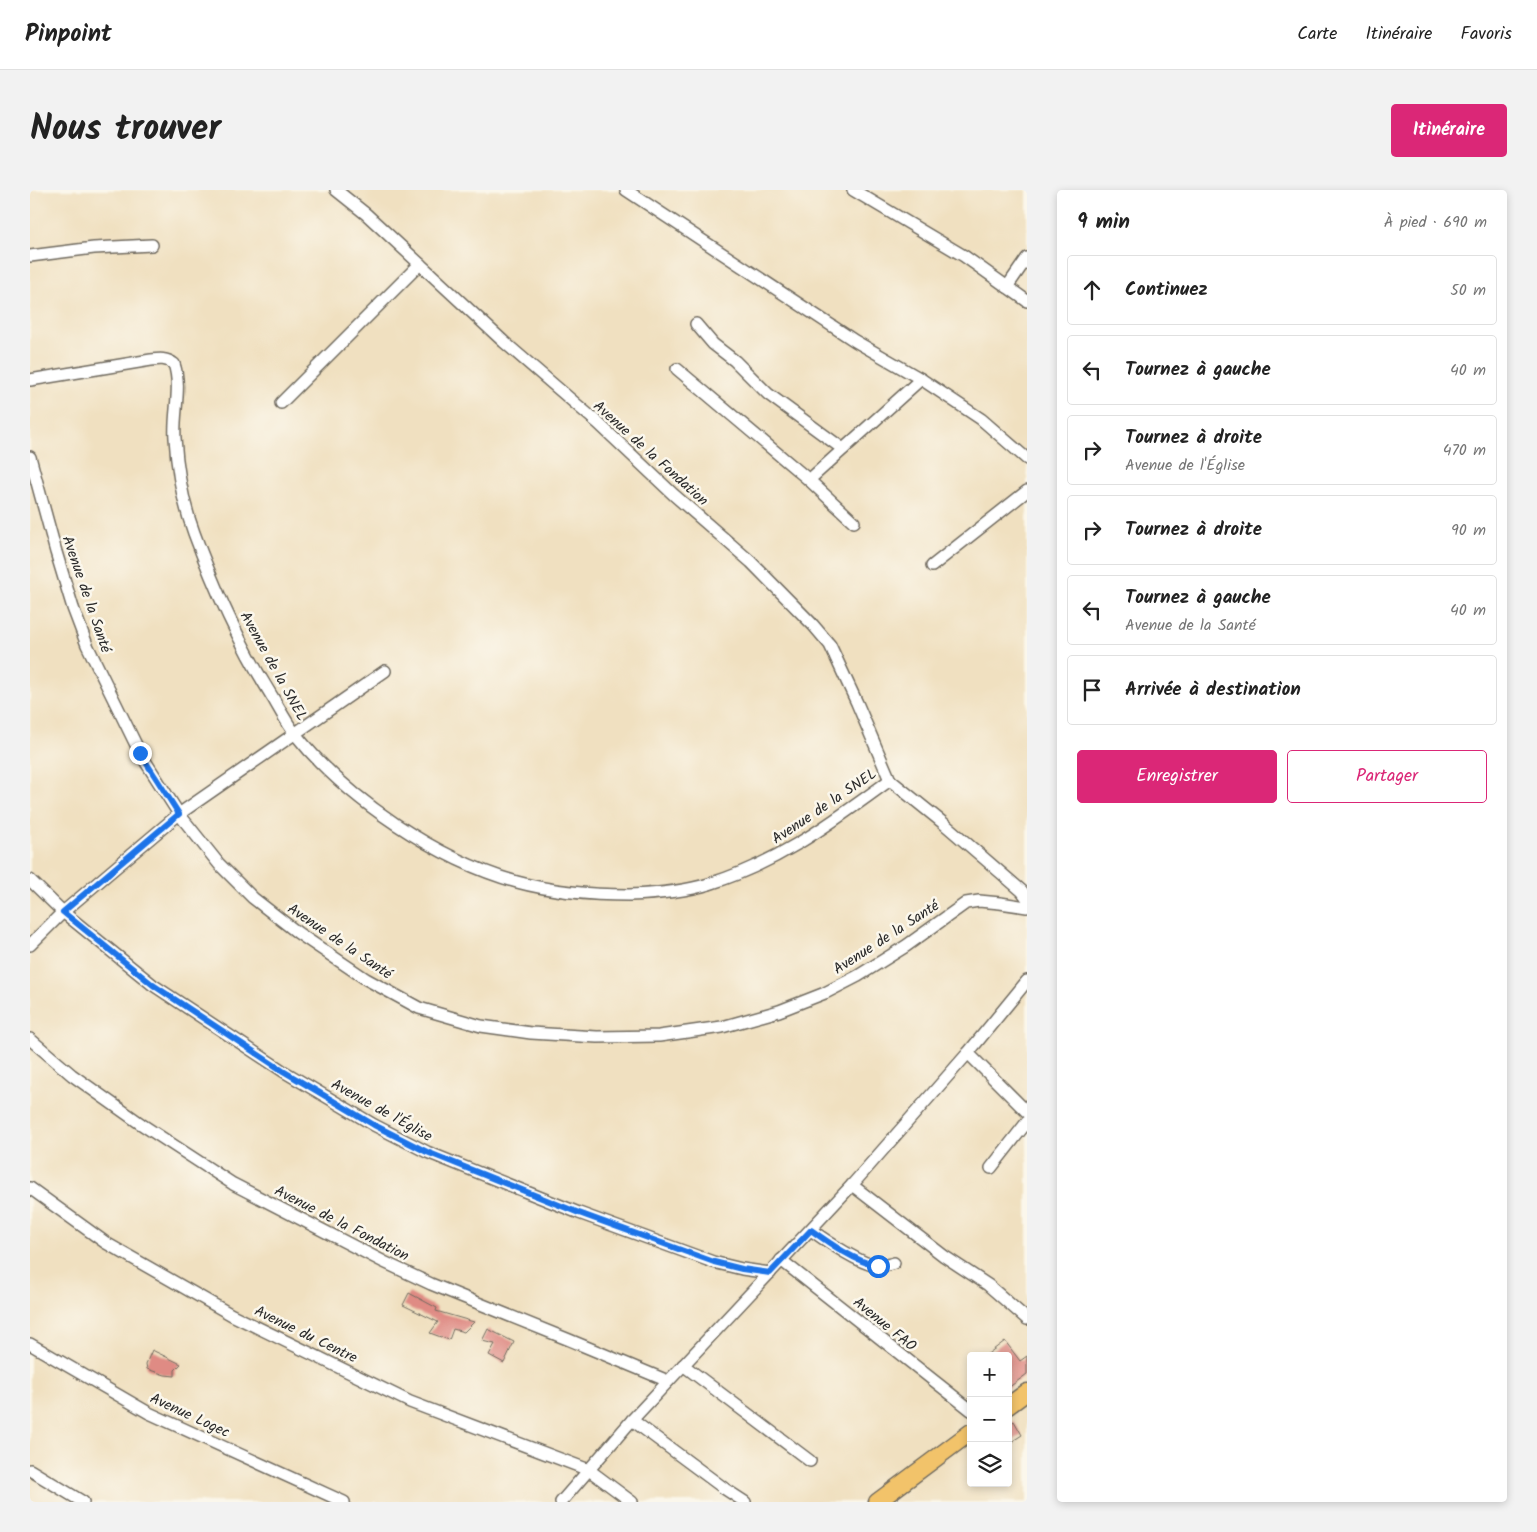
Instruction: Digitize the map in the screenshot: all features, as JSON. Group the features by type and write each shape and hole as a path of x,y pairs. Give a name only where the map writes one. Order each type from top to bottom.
{"highway":[{"path":"1012,1403 1027,1392"},
{"path":"877,1502 967,1435"}],"street":[{"name":"Avenue de la Fondation","path":"336,190 366,214 504,342 598,423 674,495 751,562 813,625 830,645 857,702 890,780"},
{"path":"626,190 856,341 921,379 981,419 1027,459"},
{"path":"852,190 964,256 1027,301"},
{"path":"30,256 94,248 152,245"},
{"path":"1007,287 1027,258"},
{"path":"281,403 420,264"},
{"path":"696,324 713,344 735,361 768,394 843,449"},
{"name":"Avenue de la SNEL","path":"30,380 151,360 170,360 174,364 178,380 175,438 180,486 193,530 234,627 261,679 295,734 336,778 394,823 451,856 517,882 558,891 602,895 650,895 670,892 707,885 752,868 795,847 890,780 942,822 1022,891 1027,898"},
{"path":"677,369 809,480 854,522"},
{"path":"809,480 921,379"},
{"name":"Avenue de la Santé","path":"30,457 56,552 73,608 87,645 140,753 179,814 219,864 253,898 298,933 366,979 419,1008 448,1018 481,1026 531,1033 597,1037 659,1036 722,1027 779,1011 825,993 858,976 906,946 966,903 979,901 1027,907"},
{"path":"932,566 1027,491"},
{"path":"30,945 63,912 179,814 385,671"},
{"name":"Avenue de l'Église","path":"30,880 63,912 153,985 283,1071 374,1125 427,1152 579,1213 714,1262 749,1271 770,1273"},
{"path":"561,1502 632,1420 852,1185 968,1053 1027,981"},
{"name":"Avenue de la Fondation","path":"30,1039 72,1075 141,1124 233,1184 384,1262 432,1284 668,1381"},
{"path":"968,1053 1027,1112"},
{"path":"991,1168 1027,1122"},
{"path":"852,1185 944,1256 988,1285 1027,1319"},
{"name":"Avenue du Centre","path":"30,1188 106,1243 232,1315 410,1402 589,1470 632,1502"},
{"path":"811,1230 851,1255 872,1265 881,1266 894,1263"},
{"name":"Avenue FAO","path":"781,1260 967,1407"},
{"name":"Avenue Logec","path":"30,1344 148,1413 344,1502"},
{"path":"683,1365 810,1461"},
{"path":"632,1420 745,1502"},
{"path":"30,1470 83,1502"}],"building":[{"path":"409,1293 437,1308 436,1311 474,1322 464,1332 453,1329 449,1340 430,1333 438,1322 403,1305"},
{"path":"488,1329 514,1342 504,1363 489,1355 495,1344 482,1341"},
{"path":"1005,1341 1020,1361 1027,1356 1027,1374 1012,1385 1012,1352 990,1352"},
{"path":"152,1350 181,1364 175,1370 175,1376 147,1369 146,1364"},
{"path":"1014,1421 1022,1435 1012,1441 1012,1422"}],"route":[{"path":"140,753 179,814 63,912 153,985 283,1071 374,1125 427,1152 579,1213 714,1262 756,1272 770,1273 811,1230 851,1255 878,1266"}]}
